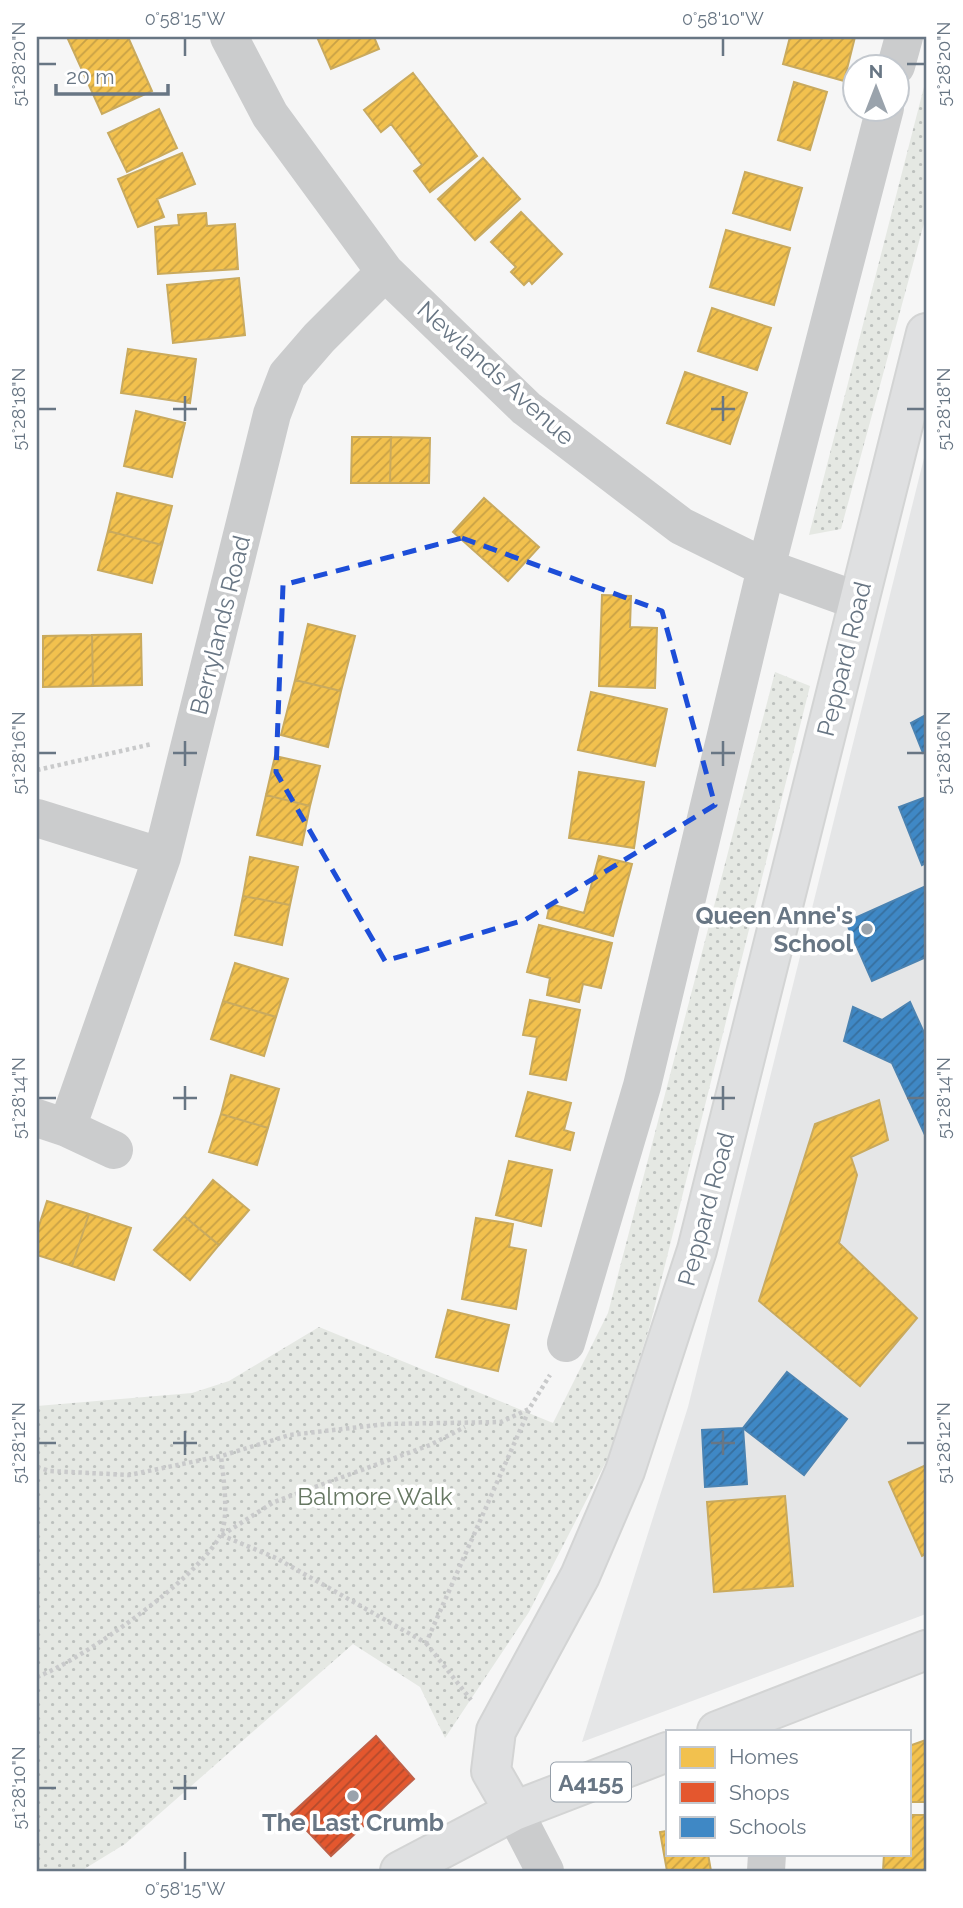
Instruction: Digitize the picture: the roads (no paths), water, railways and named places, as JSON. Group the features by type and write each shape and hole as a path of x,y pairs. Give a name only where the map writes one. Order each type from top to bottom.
{"main road":[{"name":"Peppard Road","path":"514,1811 491,1770 496,1731 580,1576 625,1471 697,1251 926,333"},
{"path":"722,1730 762,1722 926,1650"},
{"name":"A4155","path":"400,1871 514,1811 666,1752"}],"street":[{"name":"Newlands Avenue","path":"229,37 270,115 384,272 526,408 681,526 766,568 858,601"},
{"path":"566,1343 642,1086 766,568 881,122"},
{"name":"Berrylands Road","path":"114,1150 52,1123 162,857 272,414 287,375 384,272"},
{"path":"37,818 162,857"},
{"path":"514,1811 545,1871"}],"place":[{"name":"Queen Anne's School","path":"867,929"},
{"name":"The Last Crumb","path":"353,1796"}],"park label":[{"name":"Balmore Walk","path":"375,1496"}]}
